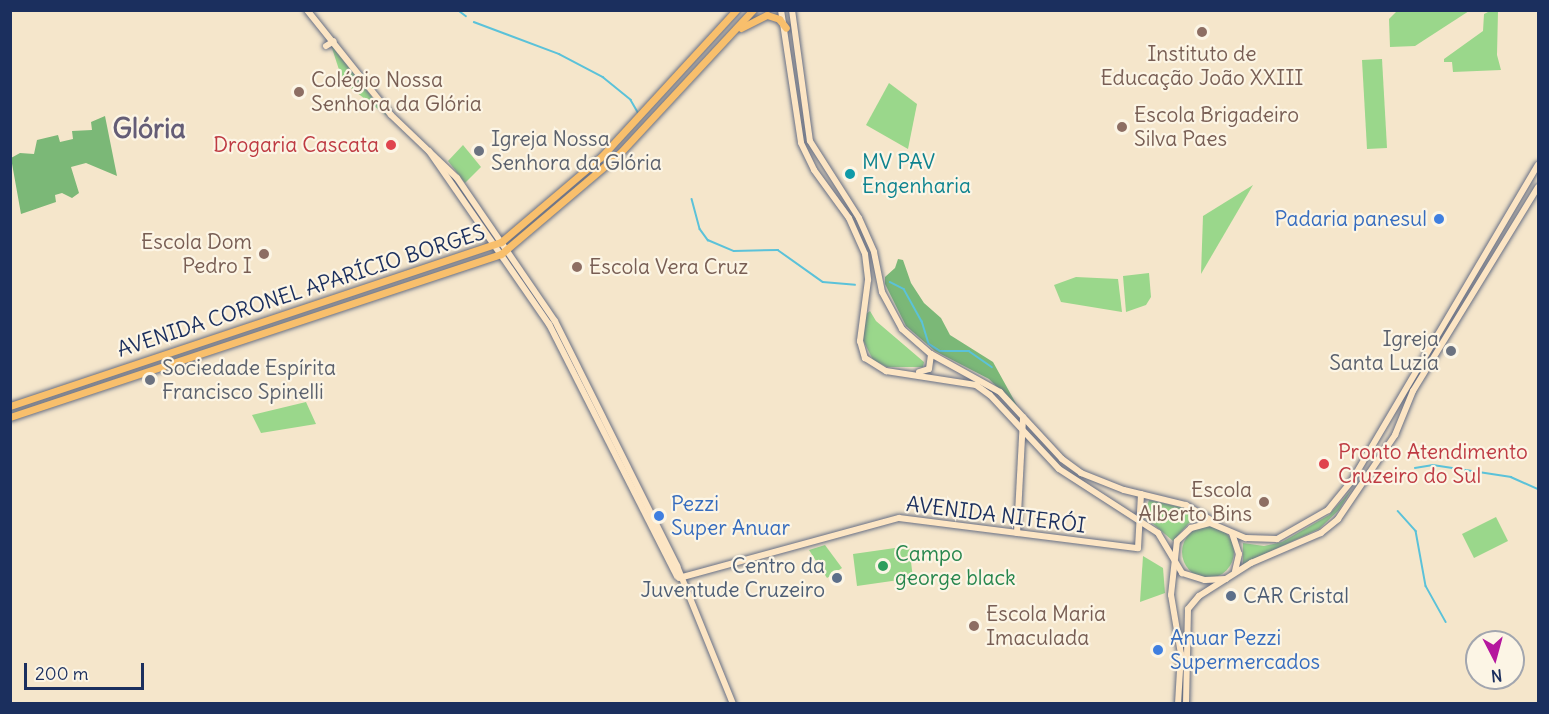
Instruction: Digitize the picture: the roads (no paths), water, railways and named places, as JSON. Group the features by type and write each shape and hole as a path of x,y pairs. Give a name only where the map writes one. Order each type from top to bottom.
{"main road":[{"path":"307,10 391,115 428,150 504,252 559,340 680,578 733,704"},
{"name":"AVENIDA CORONEL APARÍCIO BORGES","path":"10,406 498,244 602,157 736,10"},
{"name":"AVENIDA CORONEL APARÍCIO BORGES","path":"10,417 504,252 619,154 753,10"},
{"path":"781,10 786,24 798,127 808,160 849,218 863,247 868,280 860,333 862,350 879,368 976,385 1023,430 1059,469 1158,533 1174,562 1192,578 1226,579"},
{"path":"792,10 810,141 869,237 882,292 902,329 931,354 984,381 1023,417 1062,459 1081,473 1141,494 1186,505 1232,533 1246,538 1277,539 1328,510 1351,482 1539,165"},
{"path":"731,35 767,15 786,24"},
{"path":"326,46 334,41"},
{"path":"383,120 391,115"},
{"path":"808,160 824,165"},
{"path":"1186,704 1190,654 1188,609 1200,597 1235,573 1321,533 1338,519 1395,435 1413,392 1503,241 1539,187"},
{"path":"1496,236 1503,241"},
{"path":"1432,342 1440,350"},
{"path":"904,373 926,371 931,366 931,354"},
{"path":"1017,533 1023,417"},
{"path":"1140,520 1141,494"},
{"name":"AVENIDA NITERÓI","path":"680,578 899,518 1138,549 1140,520"},
{"path":"1178,704 1181,654 1171,595 1177,542 1191,528 1210,523 1221,526"},
{"path":"1232,533 1239,554 1235,573"}],"waterway":[{"path":"458,10 466,16"},
{"path":"474,22 559,54 603,77 631,100 638,112"},
{"path":"692,199 700,229 708,240 734,251 778,250 823,282 855,285"},
{"path":"890,282 904,289 922,321 929,344 940,351 969,351 992,367"},
{"path":"1415,468 1433,465 1511,477 1538,489"},
{"path":"1398,511 1416,531 1426,586 1446,622"}],"place":[{"name":"Instituto de Educação João XXIII","path":"1202,32"},
{"name":"Colégio Nossa Senhora da Glória","path":"299,92"},
{"name":"Escola Brigadeiro Silva Paes","path":"1122,127"},
{"name":"Drogaria Cascata","path":"391,145"},
{"name":"Igreja Nossa Senhora da Glória","path":"479,151"},
{"name":"MV PAV Engenharia","path":"850,174"},
{"name":"Padaria panesul","path":"1439,219"},
{"name":"Escola Dom Pedro I","path":"264,254"},
{"name":"Escola Vera Cruz","path":"577,267"},
{"name":"Igreja Santa Luzia","path":"1451,351"},
{"name":"Sociedade Espírita Francisco Spinelli","path":"150,380"},
{"name":"Pronto Atendimento Cruzeiro do Sul","path":"1324,464"},
{"name":"Escola Alberto Bins","path":"1264,502"},
{"name":"Pezzi Super Anuar","path":"659,516"},
{"name":"Campo george black","path":"883,566"},
{"name":"Centro da Juventude Cruzeiro","path":"837,578"},
{"name":"CAR Cristal","path":"1231,596"},
{"name":"Escola Maria Imaculada","path":"974,626"},
{"name":"Anuar Pezzi Supermercados","path":"1158,650"}],"district":[{"name":"Glória","path":"149,129"}]}
